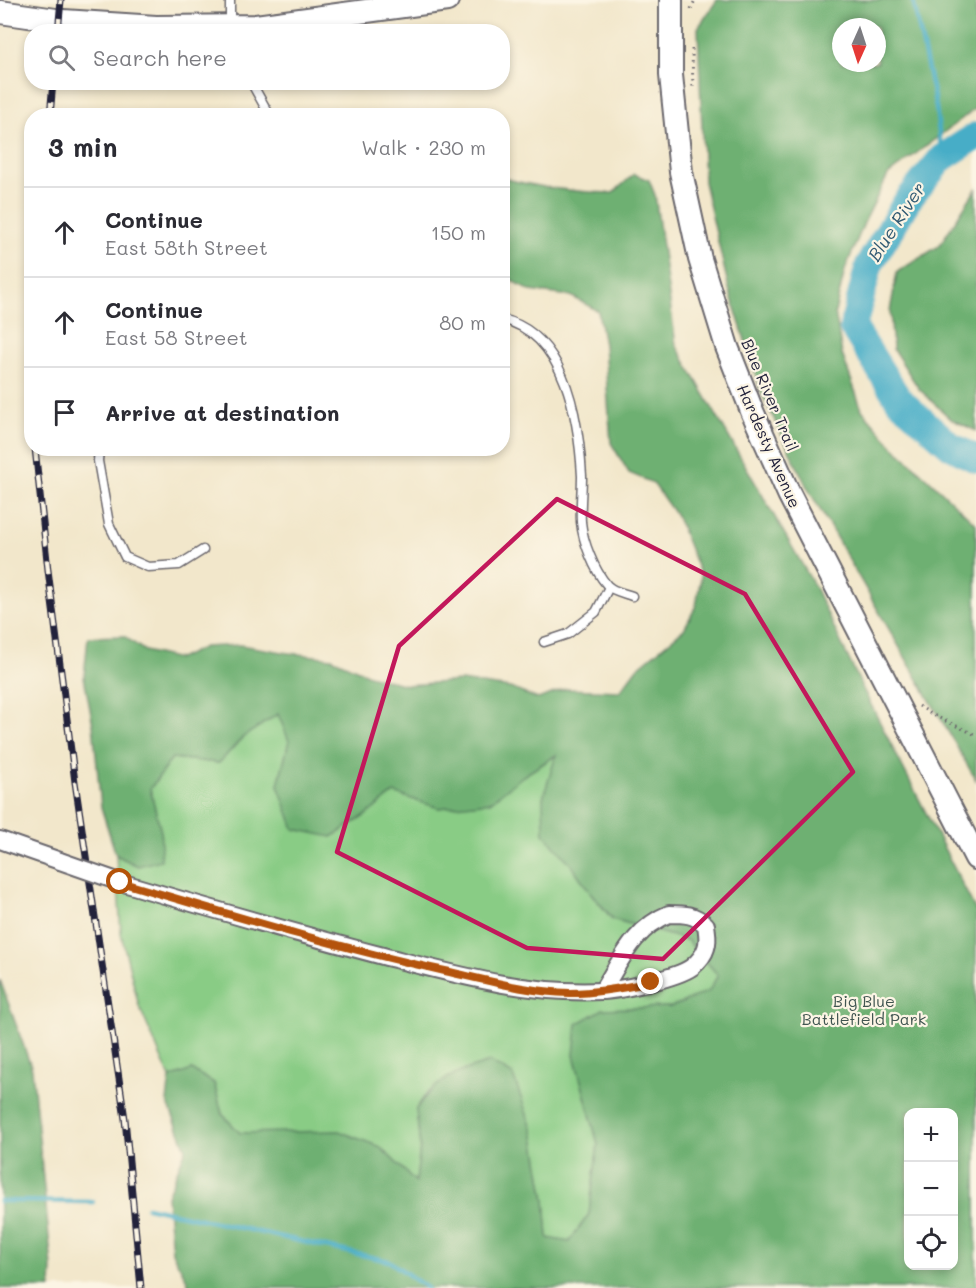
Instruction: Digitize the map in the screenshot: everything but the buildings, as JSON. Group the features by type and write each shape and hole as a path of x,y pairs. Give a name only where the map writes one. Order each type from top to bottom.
{"main road":[{"path":"271,24 447,0"},
{"name":"Hardesty Avenue","path":"670,0 671,75 681,172 700,259 727,346 752,411 789,494 976,858"},
{"path":"0,12 63,21 110,24"}],"street":[{"path":"0,840 120,882 264,925 530,990 570,993 602,991 651,982 691,968 706,950 708,940 706,925 699,918 689,914 669,914 647,925 636,936 602,991"}],"lane":[{"path":"230,0 231,24"},
{"path":"255,90 266,108"},
{"path":"510,321 516,322 542,340 560,369 574,412 582,475 581,523 594,566 609,587 632,596"},
{"path":"98,456 109,524 125,557 148,567 179,565 203,550"},
{"path":"544,642 568,634 596,612 609,587"}],"path":[{"path":"690,20 695,0"},
{"path":"692,42 694,101"},
{"path":"916,704 933,715 976,735"}],"highlighted area":[{"path":"557,499 745,594 853,772 663,959 527,948 337,852 399,646"}],"green space":[{"path":"717,0 976,0 976,108 888,175 864,223 845,270 835,312 842,354 862,410 893,446 976,524 976,780 807,487 761,392 729,289 704,182 698,28"},
{"name":"Big Blue Battlefield Park","path":"634,174 649,180 655,195 676,345 814,585 862,687 976,911 976,1288 188,1288 188,1282 172,1252 167,1196 186,1149 167,1101 170,1078 192,1070 214,1083 222,1114 240,1133 339,1131 380,1147 416,1182 420,1147 416,1109 431,1090 448,1078 490,1062 513,1075 533,1131 545,1200 548,1238 569,1242 589,1214 598,1144 574,1055 577,1024 603,1009 672,1007 709,991 718,975 687,940 613,919 570,863 544,834 543,798 556,755 523,776 490,802 439,808 394,793 332,837 294,829 278,785 289,741 278,714 243,737 219,763 172,758 150,789 161,832 161,860 138,866 116,855 101,807 93,725 84,677 88,637 124,636 145,651 179,659 204,647 240,645 332,658 369,675 406,685 461,681 510,688 538,699 565,689 620,691 637,668 684,629 696,606 701,576 677,517 653,483 629,473 611,443 604,345 598,311 571,296 530,291 510,279 510,180 557,189 613,193"},
{"path":"976,189 976,431 951,419 919,389 893,349 890,311 897,272 939,246"},
{"path":"279,713 289,741 278,785 332,837 394,793 439,808 523,776 557,755 543,798 570,863 590,892 612,919 687,940 718,975 709,991 672,1007 603,1009 574,1055 598,1144 589,1214 570,1242 548,1239 545,1200 533,1131 428,1091 416,1109 420,1147 416,1182 380,1147 281,1133 240,1133 222,1114 214,1083 192,1070 170,1078 139,1006 121,934 116,855 138,866 161,832 150,789 172,758 219,763 243,737"},
{"path":"0,980 32,1069 52,1267 51,1288 0,1288"}],"waterway":[{"path":"913,0 936,107 942,158"},
{"name":"Blue River","path":"976,136 942,158 907,201 869,265 853,327 899,400 951,446 976,459"},
{"path":"0,1201 93,1202"},
{"path":"147,1207 389,1261 427,1288"}],"railway":[{"path":"59,24 61,0"},
{"path":"51,108 52,90"},
{"path":"36,456 75,782 125,1119 141,1288"}],"route":[{"path":"120,882 264,925 416,964 530,990 570,993 611,991 651,982"}]}
